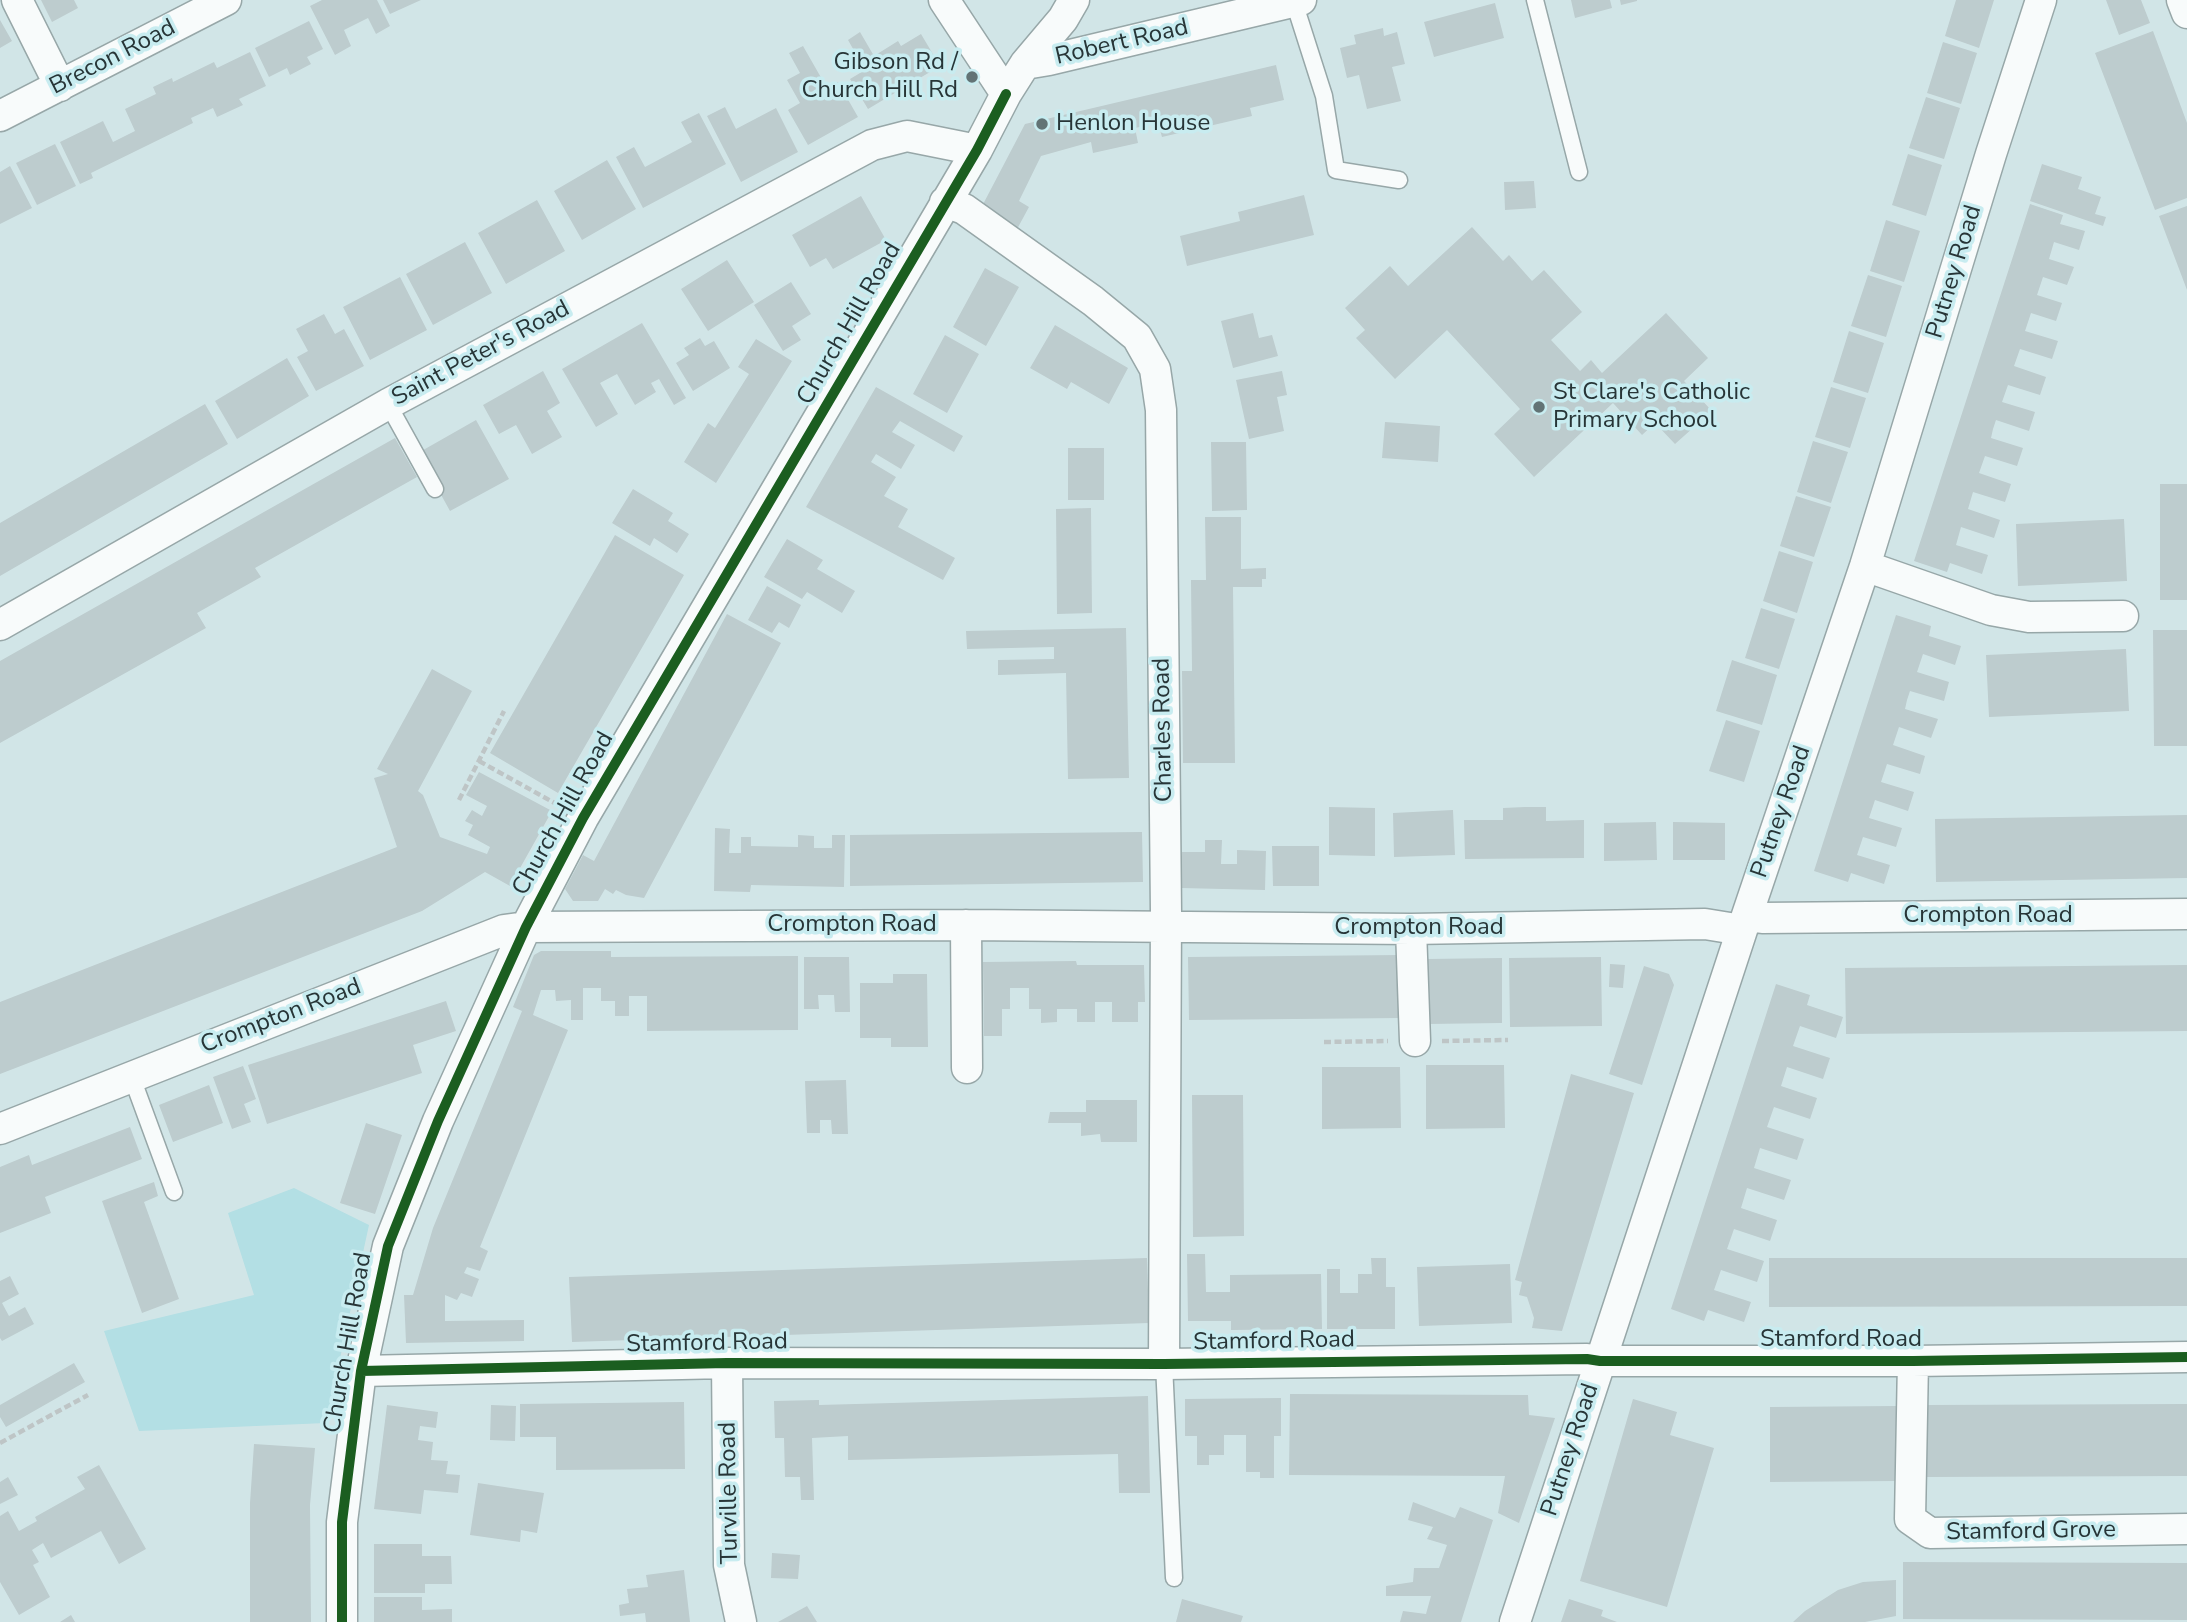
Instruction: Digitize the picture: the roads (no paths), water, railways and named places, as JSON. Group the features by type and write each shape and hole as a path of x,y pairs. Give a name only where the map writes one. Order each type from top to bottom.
{"street":[{"path":"17,0 60,86"},
{"name":"Brecon Road","path":"0,116 226,0"},
{"path":"944,0 1006,94"},
{"name":"Church Hill Road","path":"1025,64 1052,0"},
{"name":"Church Hill Road","path":"342,1622 342,1522 361,1371 388,1246 438,1121 526,927 583,818 977,150 1006,94 1025,64 1063,19 1074,0"},
{"name":"Putney Road","path":"1515,1622 1744,923 1865,566 2041,0"},
{"path":"2182,0 2187,13"},
{"name":"Robert Road","path":"1025,64 1297,1"},
{"name":"Saint Peter's Road","path":"0,625 388,404 872,145 907,136 977,150"},
{"name":"Charles Road","path":"945,202 964,209 1093,301 1137,337 1155,369 1161,410 1166,926 1164,1364"},
{"path":"1865,566 1991,610 2029,617 2123,616"},
{"name":"Crompton Road","path":"0,1129 131,1075 504,930 526,927 966,925 1411,929 1744,923 1762,918 2187,914"},
{"path":"966,925 967,1068"},
{"path":"1411,929 1415,1041"},
{"name":"Stamford Road","path":"361,1371 727,1363 1164,1364 1560,1359 1913,1362 2187,1357"},
{"name":"Stamford Grove","path":"1913,1362 1910,1519 1930,1533 2187,1529"},
{"name":"Turville Road","path":"727,1363 729,1565 741,1622"}],"lane":[{"path":"1535,0 1578,172"},
{"path":"1297,1 1324,96 1336,170 1399,180"},
{"path":"388,404 436,489"},
{"path":"131,1075 174,1192"},
{"path":"1164,1364 1174,1578"}],"place":[{"name":"Gibson Rd / Church Hill Rd","path":"972,77"},
{"name":"Henlon House","path":"1042,124"},
{"name":"St Clare's Catholic Primary School","path":"1539,407"}]}
